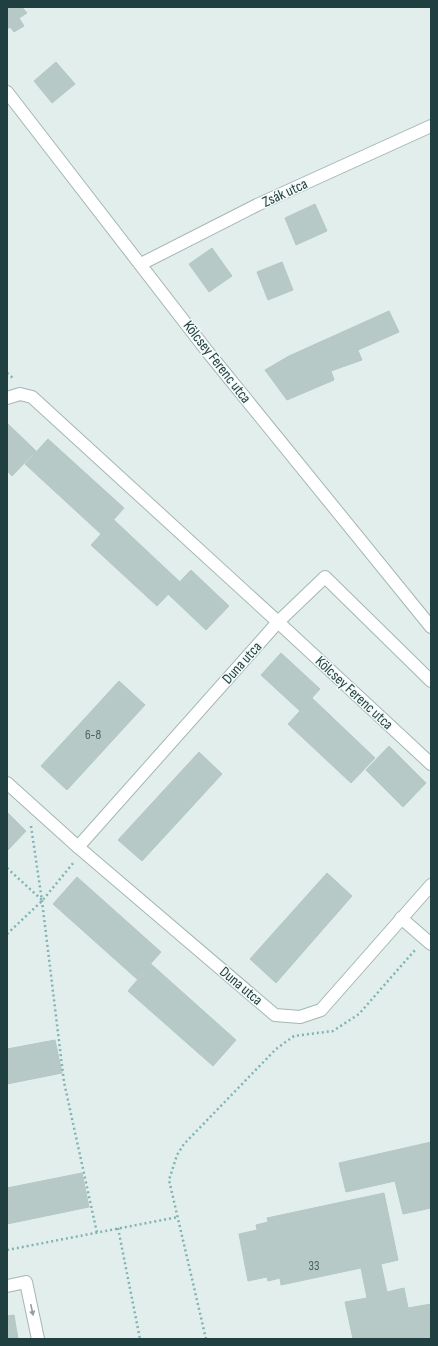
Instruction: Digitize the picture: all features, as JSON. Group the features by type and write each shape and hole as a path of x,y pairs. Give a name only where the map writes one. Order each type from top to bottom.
{"street":[{"name":"Kölcsey Ferenc utca","path":"7,92 207,351 431,627"},
{"name":"Zsák utca","path":"141,264 257,205 431,126"},
{"name":"Kölcsey Ferenc utca","path":"7,398 20,394 32,396 431,764"},
{"path":"278,622 325,577 431,681"},
{"name":"Duna utca","path":"81,849 278,622"},
{"name":"Duna utca","path":"7,783 81,849 275,1014 300,1018 321,1010 431,885"},
{"path":"401,918 428,942"},
{"path":"7,1286 26,1282 38,1339"}],"path":[{"path":"28,802 42,901 64,1082 97,1233"},
{"path":"7,934 42,901 81,849"},
{"path":"7,868 42,901"},
{"path":"206,1339 169,1180 177,1155 184,1144 276,1049 294,1036 333,1031 359,1014 428,942"},
{"path":"7,1250 178,1217"},
{"path":"118,1228 140,1339"}],"building":[{"path":"7,7 22,7 27,13 19,18 24,26 14,32 10,27 7,29"},
{"path":"56,62 75,84 52,103 34,81"},
{"path":"315,204 327,231 296,245 285,218"},
{"path":"212,248 232,276 209,292 189,264"},
{"path":"282,262 293,290 268,300 257,272"},
{"path":"389,311 399,332 358,350 349,329"},
{"path":"349,329 362,360 331,371 334,380 287,400 265,370 289,356"},
{"path":"7,423 36,451 12,476 7,471"},
{"path":"48,439 124,508 101,534 25,464"},
{"path":"114,520 180,582 157,606 91,545"},
{"path":"191,570 229,606 206,630 168,594"},
{"path":"281,653 320,689 300,711 261,675"},
{"path":"119,681 145,705 67,790 41,766"},
{"path":"312,698 375,758 351,783 288,724"},
{"path":"389,746 426,783 403,807 366,770"},
{"path":"199,752 222,774 142,861 118,840"},
{"path":"7,812 26,831 7,851"},
{"path":"327,873 352,896 276,983 250,959"},
{"path":"77,877 161,952 137,979 53,904"},
{"path":"151,964 236,1040 213,1066 128,991"},
{"path":"55,1040 62,1073 7,1084 7,1049"},
{"path":"431,1142 431,1208 403,1214 395,1181 346,1192 339,1163"},
{"path":"82,1173 89,1207 7,1224 7,1188"},
{"path":"384,1193 398,1260 381,1264 387,1292 404,1288 408,1308 431,1304 431,1339 353,1339 345,1302 367,1298 361,1268 281,1285 280,1278 268,1281 267,1277 248,1281 239,1234 257,1230 256,1225 268,1222 267,1218"},
{"path":"14,1315 18,1339 7,1339 7,1316"}]}
